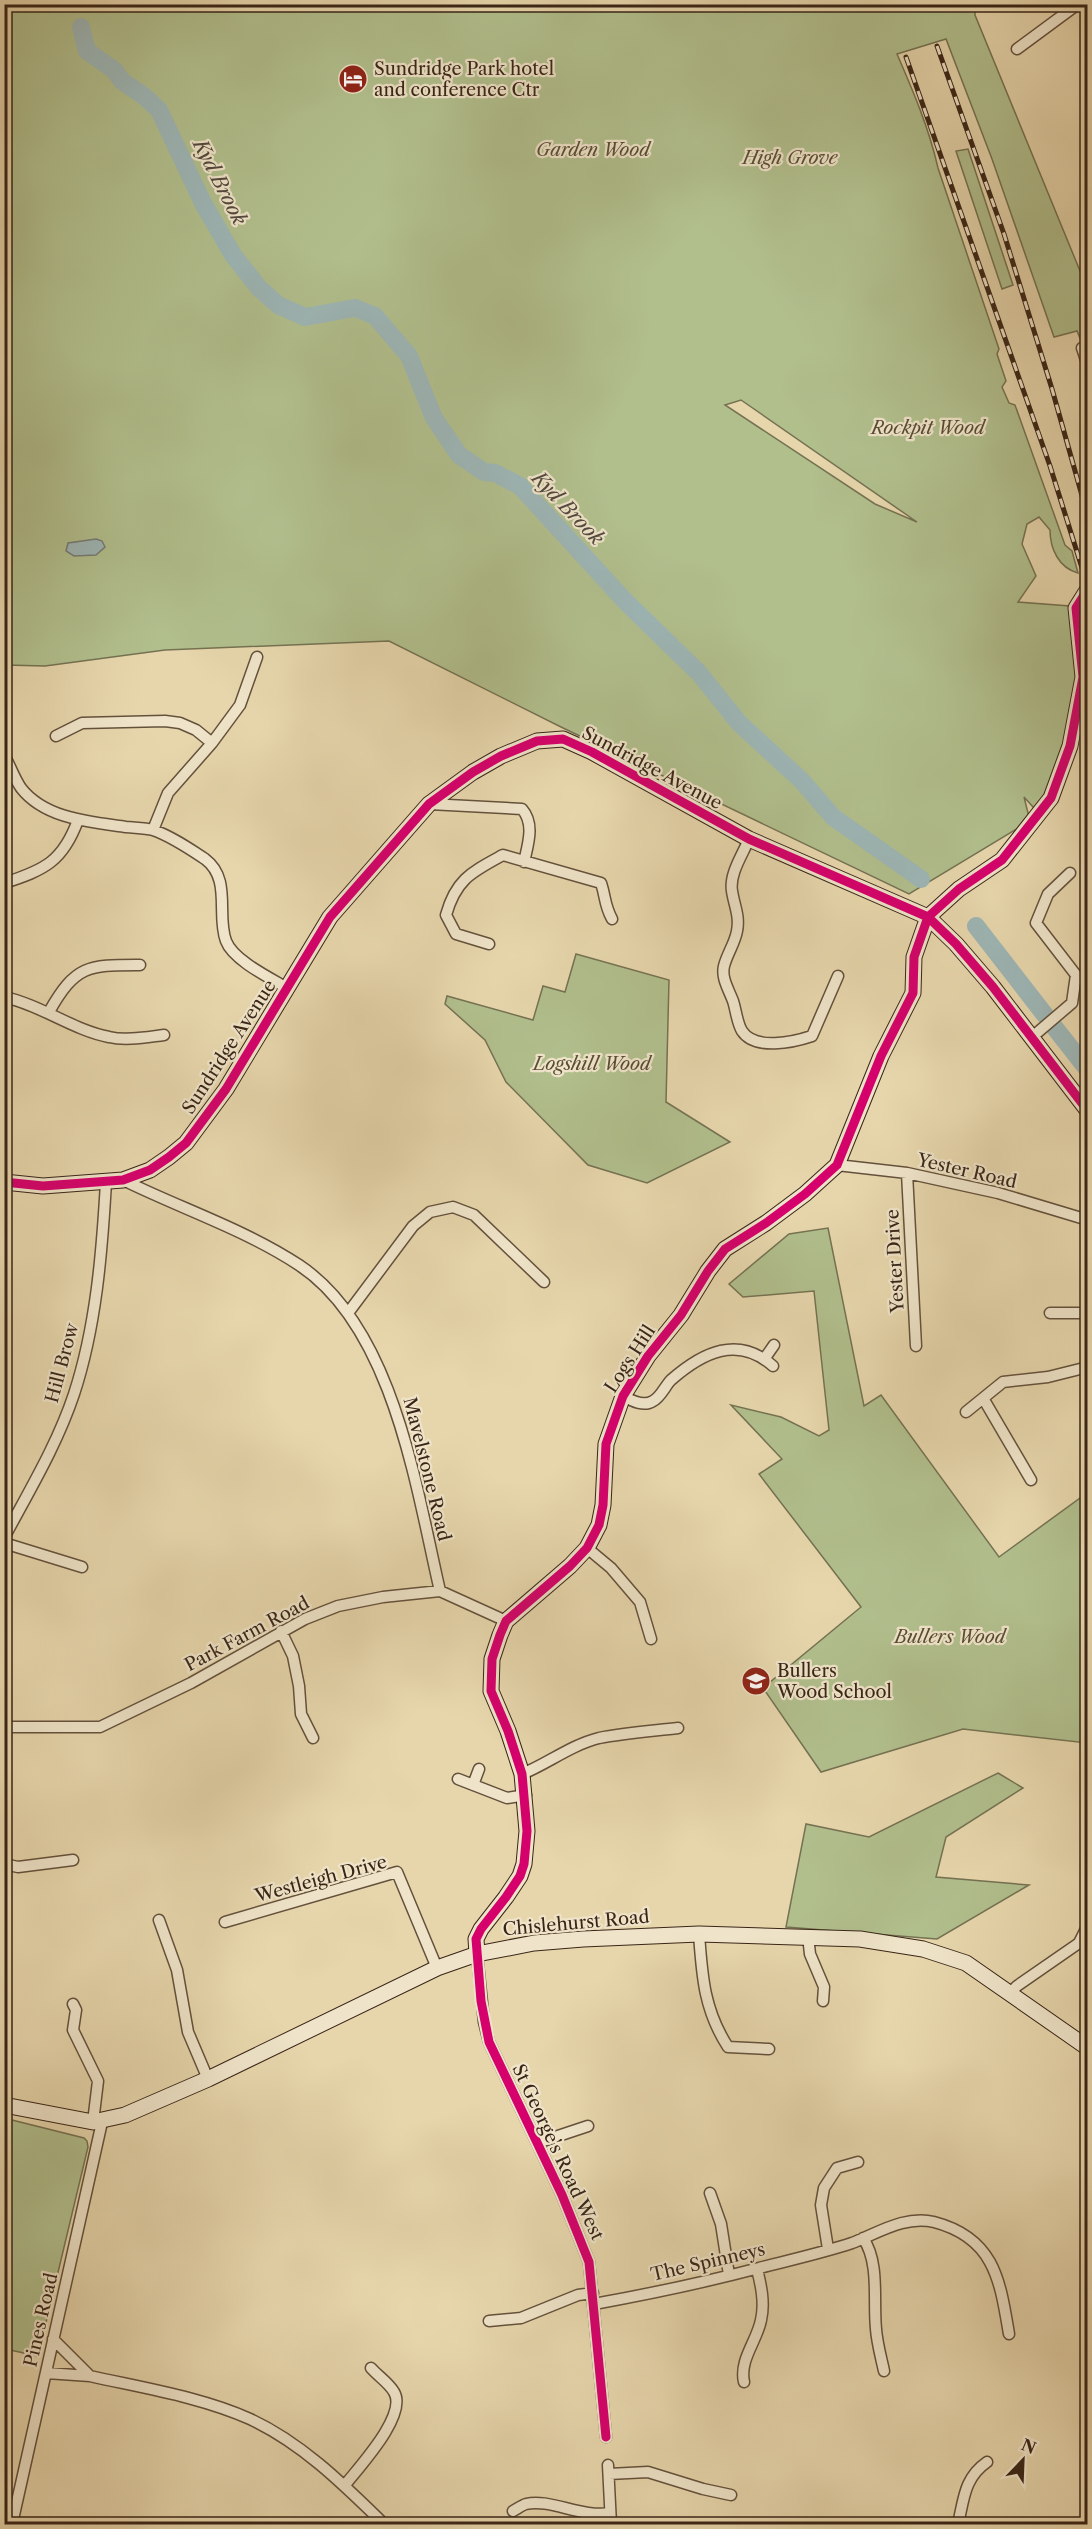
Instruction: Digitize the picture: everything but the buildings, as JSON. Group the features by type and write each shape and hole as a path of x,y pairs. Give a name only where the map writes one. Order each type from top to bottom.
{"street":[{"path":"1017,49 1078,4"},
{"path":"1082,348 1088,366"},
{"path":"928,917 959,889 1002,860 1051,798 1070,746 1085,677 1076,608 1088,589"},
{"path":"153,830 168,794 212,743 240,705 257,657"},
{"path":"56,736 82,723 165,721 180,723 196,729 212,743"},
{"name":"Sundridge Avenue","path":"4,1182 43,1186 123,1180 150,1170 186,1143 215,1104 330,917 429,804 473,772 501,756 537,741 563,740 592,752 749,839 928,917 956,944 993,987 1088,1112"},
{"path":"4,755 21,788 40,804 78,820 153,830 187,847 208,861 219,876 222,890 221,912 225,941 231,950 247,963 287,988"},
{"path":"429,804 522,809 529,817 530,834 524,862"},
{"path":"4,883 32,874 50,865 66,846 78,820"},
{"path":"749,839 733,876 731,889 739,917 737,933 724,968 725,984 741,1030 747,1037 758,1042 800,1041 812,1036 838,976"},
{"path":"489,944 456,934 446,915 452,895 467,876 503,855 601,883 605,895 604,905 612,919"},
{"path":"1031,1038 1072,1003 1076,975 1036,923 1048,894 1070,873"},
{"name":"Logs Hill","path":"477,1954 476,1939 481,1929 507,1898 524,1864 528,1831 522,1774 508,1731 491,1691 492,1659 506,1621 570,1566 586,1548 599,1525 603,1505 606,1444 623,1396 648,1356 681,1315 725,1249 766,1223 805,1194 837,1164 881,1056 913,993 914,957 928,917"},
{"path":"50,1012 63,987 79,974 97,965 140,965"},
{"path":"4,997 50,1012 79,1027 109,1037 164,1035"},
{"name":"Yester Road","path":"837,1164 907,1173 998,1193 1088,1220"},
{"path":"149,1193 150,1170"},
{"name":"Yester Drive","path":"907,1173 916,1346"},
{"name":"Mavelstone Road","path":"123,1180 149,1193 206,1215 273,1249 301,1267 325,1287 348,1313 377,1364 392,1398 402,1430 440,1591"},
{"name":"Hill Brow","path":"4,1538 57,1438 74,1394 95,1294 106,1182"},
{"path":"348,1313 413,1226 430,1212 453,1207 474,1215 544,1282"},
{"path":"1050,1313 1088,1313"},
{"path":"623,1396 645,1404 654,1401 669,1382 679,1374 722,1350 745,1349 769,1362 774,1345"},
{"path":"966,1412 1003,1382 1048,1377 1088,1367"},
{"path":"983,1398 1031,1480"},
{"path":"4,1543 82,1567"},
{"path":"586,1548 611,1568 640,1602 651,1640"},
{"path":"440,1591 506,1621"},
{"name":"Park Farm Road","path":"4,1725 12,1727 100,1727 191,1683 281,1631 338,1606 383,1597 440,1591"},
{"path":"281,1631 293,1656 299,1686 301,1714 313,1738"},
{"path":"522,1774 597,1739 678,1728"},
{"path":"473,1785 479,1769"},
{"path":"458,1779 507,1798 526,1795"},
{"path":"4,1864 18,1868 73,1860"},
{"name":"Westleigh Drive","path":"225,1922 397,1872 437,1968"},
{"path":"159,1920 177,1970 188,2032 208,2079"},
{"path":"1009,1994 1079,1943 1088,1925"},
{"path":"699,1934 702,1973 713,2025 728,2047 769,2049"},
{"name":"Chislehurst Road","path":"4,2105 98,2122 125,2115 208,2079 437,1968 477,1954 534,1943 699,1934 860,1939 931,1952 966,1963 1088,2048"},
{"path":"808,1936 810,1954 824,1987 823,2001"},
{"name":"St George's Road West","path":"477,1954 484,2022 489,2042 584,2245 589,2262 606,2437"},
{"name":"Pines Road","path":"12,2524 98,2122 98,2081 73,2030 76,2010 73,2004"},
{"name":"St George's Road West","path":"537,2143 588,2126"},
{"path":"828,2249 821,2205 824,2188 837,2168 858,2162"},
{"path":"710,2193 721,2224 729,2275"},
{"name":"The Spinneys","path":"489,2321 521,2318 578,2295 594,2299 757,2269 828,2249 884,2228 924,2221 941,2224 971,2239 988,2257 997,2273 1009,2334"},
{"path":"862,2238 870,2248 872,2260 876,2332 884,2371"},
{"path":"744,2382 742,2370 758,2331 763,2307 757,2269"},
{"path":"53,2339 90,2376"},
{"path":"345,2485 381,2438 398,2404 394,2391 371,2368"},
{"path":"46,2373 90,2376 217,2407 251,2420 273,2431 345,2485 384,2524"},
{"path":"958,2524 969,2479 975,2470 987,2462"},
{"path":"513,2511 525,2504 542,2504 611,2519 609,2469 648,2472 731,2495"}],"green space":[{"path":"5,5 975,5 975,15 1087,288 1087,355 1077,331 1054,337 992,159 946,39 897,54 925,124 999,349 997,354 1006,381 1002,387 1009,403 1015,405 1065,545 1072,551 1078,573 1066,567 1057,557 1050,530 1039,517 1027,524 1022,544 1036,576 1018,602 1070,606 1078,677 1064,746 1046,794 1034,808 1024,797 1030,821 909,894 561,727 389,641 165,650 45,666 5,665","holes":["741,400 917,522 875,504 725,405"]},
{"path":"968,149 1013,285 1002,289 956,151"},
{"name":"Logshill Wood","path":"576,954 669,980 666,1102 730,1142 647,1183 588,1165 506,1082 485,1040 445,1004 447,996 533,1020 543,986 565,992"},
{"name":"Bullers Wood","path":"828,1228 864,1406 881,1395 999,1557 1087,1493 1087,1743 963,1729 821,1772 763,1688 861,1607 759,1474 782,1459 731,1405 781,1417 819,1436 829,1430 814,1291 743,1297 729,1284 789,1234"},
{"path":"998,1773 1023,1788 946,1837 936,1877 1029,1885 937,1939 786,1927 806,1824 869,1837"},
{"path":"4,2118 84,2138 88,2147 38,2356 5,2349"}],"water":[{"path":"96,539 102,541 105,547 96,555 74,556 66,551 68,543"}],"waterway":[{"name":"Kyd Brook","path":"81,27 87,51 114,70 122,81 159,110 203,203 233,255 259,288 278,305 305,317 355,308 375,316 409,356 434,418 459,455 484,472 495,473 520,486 625,601 699,673 739,723 802,781 833,817 921,879"},
{"name":"Kyd Brook","path":"976,926 1045,1015"},
{"name":"Kyd Brook","path":"1055,1028 1088,1070"}],"railway":[{"path":"937,46 1004,234 1052,389 1088,517"},
{"path":"906,57 1050,466 1088,587"}],"cycle path":[{"path":"606,2437 589,2262 562,2195 489,2042 481,2001 476,1939 520,1876 524,1864 527,1831 522,1774 508,1731 491,1691 492,1659 506,1621 570,1566 587,1548 599,1525 603,1505 606,1444 623,1396 648,1356 681,1315 708,1271 725,1249 766,1223 805,1194 837,1165 881,1056 913,993 914,957 928,917 959,889 1002,860 1051,798 1070,746 1083,677 1076,608 1088,589"},
{"path":"4,1182 43,1186 123,1180 150,1170 169,1157 186,1143 226,1089 330,917 429,804 473,772 501,756 537,741 563,739 592,752 749,839 928,917 956,944 993,987 1088,1111"}],"place":[{"name":"Sundridge Park hotel and conference Ctr","path":"353,79"},
{"name":"Bullers Wood School","path":"756,1681"}],"park label":[{"name":"Garden Wood","path":"593,150"},
{"name":"High Grove","path":"790,158"},
{"name":"Rockpit Wood","path":"928,428"}]}
